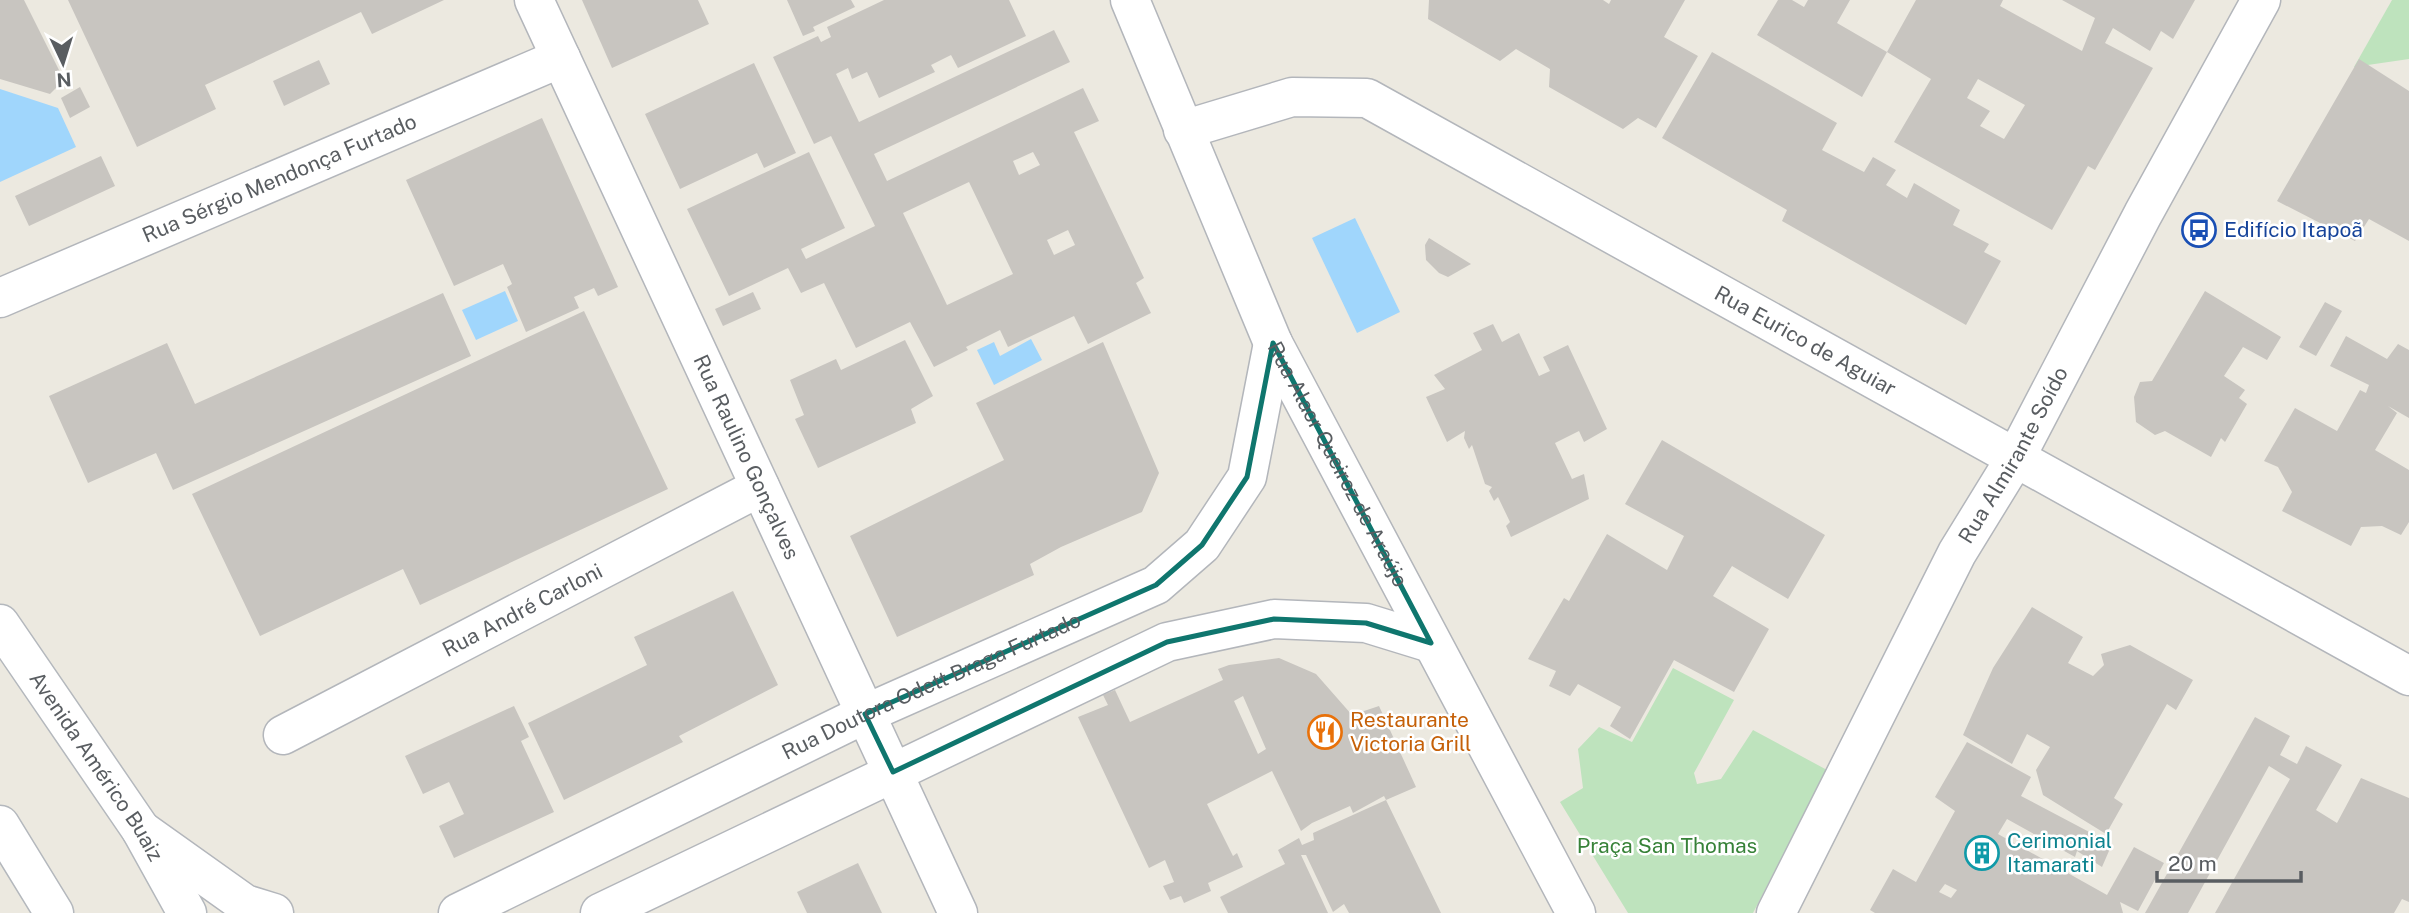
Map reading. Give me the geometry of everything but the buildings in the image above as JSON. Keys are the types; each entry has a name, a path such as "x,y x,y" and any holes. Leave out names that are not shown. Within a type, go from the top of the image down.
{"street":[{"name":"Rua Raulino Gonçalves","path":"534,0 958,913"},
{"name":"Rua Alaor Queiroz de Araújo","path":"1129,0 1273,342 1576,913"},
{"name":"Rua Almirante Soído","path":"1776,913 1957,553 2016,457 2260,0"},
{"name":"Rua Sérgio Mendonça Furtado","path":"0,298 561,58"},
{"name":"Rua Eurico de Aguiar","path":"1183,130 1292,97 1367,98 2409,676"},
{"name":"Rua Doutora Odett Braga Furtado","path":"458,913 865,714 1156,585 1202,545 1247,477 1273,342"},
{"name":"Rua André Carloni","path":"283,734 760,487"},
{"path":"600,913 1167,642 1274,619 1366,623 1431,643"},
{"name":"Avenida Américo Buaiz","path":"0,624 141,830 187,913"},
{"path":"1,827 54,913"},
{"path":"1,827 62,913"},
{"path":"141,830 244,904 274,913"}],"highlighted area":[{"path":"1273,343 1431,643 1366,623 1274,619 1167,642 893,772 865,714 1156,585 1202,545 1247,477"}],"green space":[{"path":"2392,0 2409,0 2409,59 2354,67"},
{"name":"Praça San Thomas","path":"1673,668 1734,700 1694,773 1697,784 1721,779 1753,730 1827,770 1753,913 1628,913 1560,802 1583,788 1578,749 1599,727 1632,742"}],"water":[{"path":"0,89 58,108 76,147 0,182"},
{"path":"1355,218 1400,312 1357,333 1312,238"},
{"path":"505,291 518,321 476,340 462,310"},
{"path":"1031,339 1042,360 994,385 977,350 994,342 1000,356"}],"place":[{"name":"Edifício Itapoã","path":"2199,230"},
{"name":"Restaurante Victoria Grill","path":"1325,732"},
{"name":"Cerimonial Itamarati","path":"1982,853"}]}
